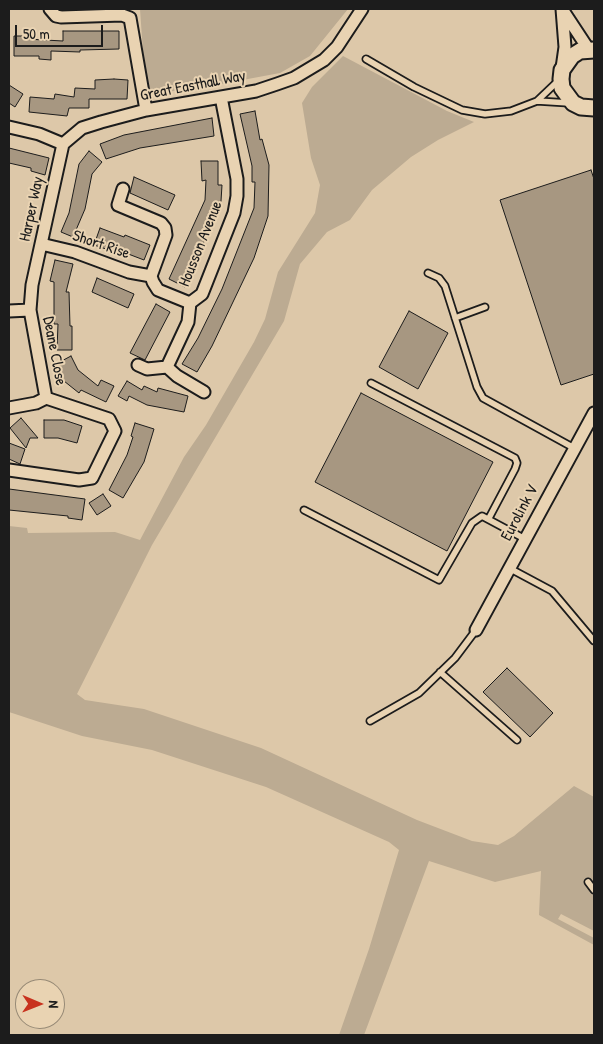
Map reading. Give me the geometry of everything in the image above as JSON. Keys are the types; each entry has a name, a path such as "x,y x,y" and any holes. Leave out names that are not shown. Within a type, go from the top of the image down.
{"street":[{"path":"50,9 56,16 61,17 122,16 130,18 146,110"},
{"name":"Great Easthall Way","path":"63,144 82,128 146,110 221,97 277,84 294,78 324,60 337,47 362,9"},
{"path":"561,74 572,56 592,50 562,9"},
{"path":"562,9 565,47 561,74 562,88 572,103 593,110"},
{"name":"Housson Avenue","path":"167,367 188,322 190,303 202,294 234,213 237,180 221,97"},
{"path":"9,127 39,134 63,144"},
{"name":"Harper Way","path":"30,310 41,244 63,144"},
{"path":"123,189 118,205 161,223 166,228 166,235 151,276 158,290 190,303"},
{"name":"Short Rise","path":"41,244 75,252 129,272 151,276"},
{"path":"9,311 30,310"},
{"name":"Deane Close","path":"30,310 46,398"},
{"path":"138,365 147,369 167,367 177,376 204,392"},
{"name":"Deane Close","path":"9,408 36,403 46,398 109,419 116,431 98,470 92,478 86,480 9,470"},
{"name":"Eurolink V","path":"476,630 594,413"}],"lane":[{"path":"366,59 414,87 462,110 485,114 511,112 537,101 561,74"},
{"path":"537,101 572,103"},
{"path":"428,273 443,282 477,389 483,398 574,448"},
{"path":"455,318 485,307"},
{"path":"371,383 515,458 516,468 489,518"},
{"path":"304,510 439,580 472,523 482,516 489,518 525,539"},
{"path":"510,568 552,591 571,616 594,641"},
{"path":"370,721 419,693 455,658 476,630"},
{"path":"440,672 517,740"},
{"path":"588,882 594,890"}],"shaded area":[{"path":"140,9 348,9 310,56 280,73 221,84 216,75 211,72 209,86 146,95"},
{"path":"343,56 447,111 474,122 438,140 411,157 372,190 350,220 327,232 300,264 284,321 152,545 77,694 85,700 144,709 261,748 417,820 472,841 498,845 514,836 574,786 594,797 594,931 561,914 558,919 594,938 594,945 539,915 541,871 495,882 429,861 364,1035 339,1035 369,949 399,850 389,842 266,787 152,750 82,736 9,712 9,526 27,528 28,533 115,532 140,540 184,457 206,425 254,342 265,319 278,272 315,213 320,185 311,158 302,103 312,87"}],"building":[{"path":"63,31 119,31 119,49 80,50 80,52 51,51 51,60 39,59 39,56 14,56 14,36 27,36 27,39 63,41"},
{"path":"95,80 128,80 127,99 89,99 89,108 69,108 67,116 29,112 30,97 54,99 55,94 74,97 75,88 95,89"},
{"path":"9,85 23,94 15,107 9,103"},
{"path":"255,111 260,140 262,139 269,165 268,216 254,258 212,346 197,372 182,364 198,338 222,289 254,208 255,182 252,182 252,166 240,114"},
{"path":"212,118 214,136 140,148 106,159 100,144 124,135"},
{"path":"9,148 49,158 45,175 31,171 31,168 9,163"},
{"path":"89,151 102,162 92,174 85,209 73,237 61,232 69,213 79,164"},
{"path":"201,161 218,161 218,185 222,185 221,201 185,287 169,279 205,200 206,180 202,181"},
{"path":"591,170 594,179 594,374 561,385 500,200"},
{"path":"134,177 175,195 168,210 130,193"},
{"path":"100,228 150,245 144,260 110,247 109,250 94,245"},
{"path":"55,260 73,264 66,292 69,292 72,350 57,350 58,324 54,324 54,282 50,281"},
{"path":"97,278 134,294 128,308 92,292"},
{"path":"156,304 170,312 145,360 130,353"},
{"path":"409,311 448,333 418,389 379,367"},
{"path":"71,356 78,370 98,386 101,380 114,386 106,402 81,390 79,393 64,381 56,364"},
{"path":"127,381 142,390 144,386 157,392 158,388 188,396 184,412 147,405 129,396 127,401 118,396"},
{"path":"361,393 493,462 447,551 315,482"},
{"path":"21,418 38,438 30,438 26,448 10,428"},
{"path":"44,420 64,420 82,426 77,443 58,438 44,438"},
{"path":"135,423 154,429 144,462 123,498 109,490 127,455"},
{"path":"9,443 25,449 20,464 9,459"},
{"path":"9,489 85,499 82,520 68,518 68,516 9,510"},
{"path":"103,494 111,506 97,515 89,503"},
{"path":"507,668 553,713 530,737 483,692"}]}
